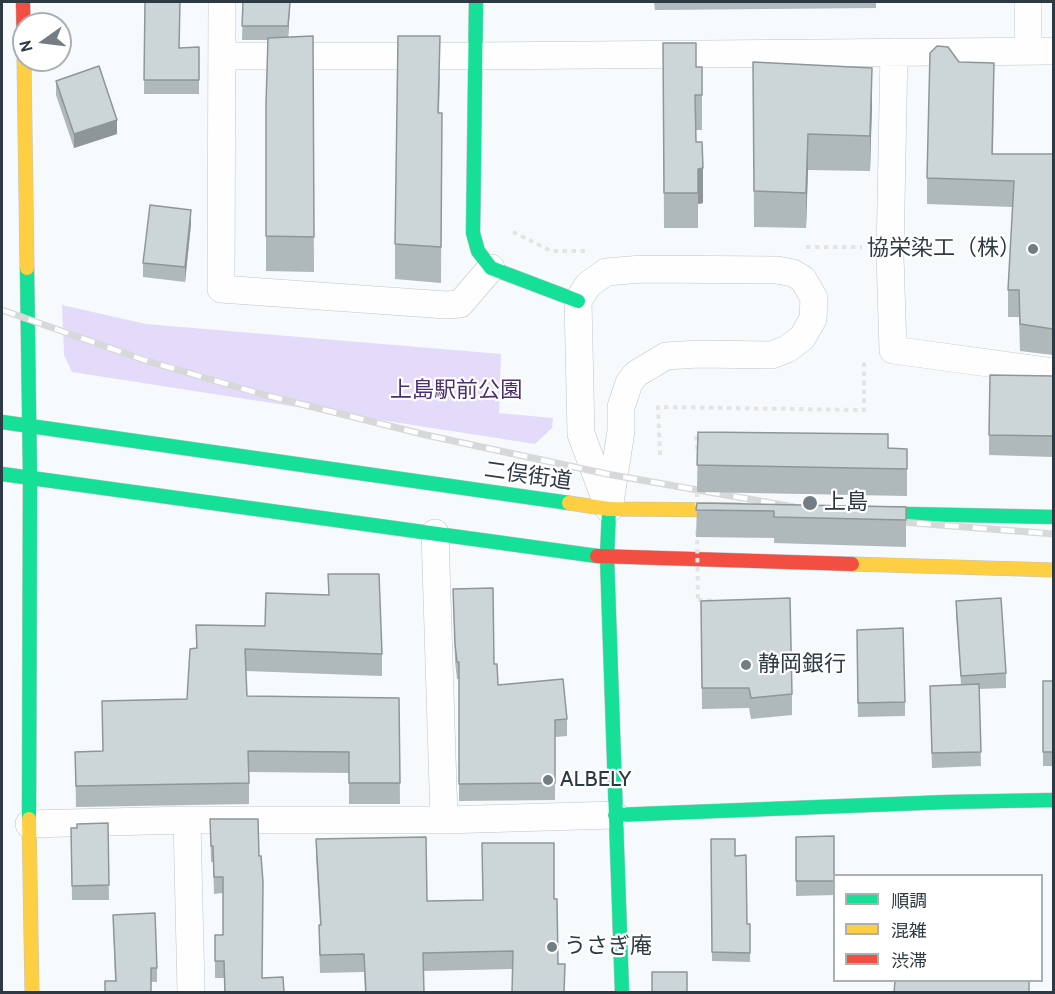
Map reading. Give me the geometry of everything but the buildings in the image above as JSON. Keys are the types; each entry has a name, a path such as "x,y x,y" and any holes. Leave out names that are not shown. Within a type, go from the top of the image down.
{"street":[{"path":"222,2 221,289 460,304 491,268"},
{"path":"476,2 473,232 478,251 491,268 578,301"},
{"path":"222,56 1041,51 1028,2"},
{"path":"894,52 890,256 893,350 1053,372"},
{"path":"24,72 30,478 28,824 32,993"},
{"path":"609,509 581,434 578,301 588,285 606,272 642,269 777,270 793,273 803,279 814,298 813,319 802,338 787,349 772,355 699,354 666,357 636,374 629,383 621,407 621,431 609,509 607,557 622,993"},
{"name":"二俣街道","path":"2,422 609,509 759,511"},
{"path":"2,474 75,482 607,557 1053,570"},
{"path":"841,512 1053,517"},
{"path":"435,533 444,820"},
{"path":"28,824 187,820 444,820 1053,800"},
{"path":"187,820 191,993"}],"path":[{"path":"513,232 551,251 596,250"},
{"path":"805,247 864,247 864,258"},
{"path":"660,454 658,407 864,410 864,352"},
{"path":"698,458 696,436 708,436"},
{"path":"697,488 697,507"},
{"path":"697,527 698,600 717,601"}],"green space":[{"name":"上島駅前公園","path":"62,305 146,324 501,354 499,413 553,418 552,428 535,444 72,372 64,355"}],"railway":[{"path":"2,310 144,360 261,394 426,435 607,474 794,507"},
{"path":"889,521 1054,534"}],"traffic: fast":[{"path":"476,2 473,233 478,251 491,268 578,301"},
{"path":"27,268 30,478 29,819"},
{"path":"2,422 569,503"},
{"path":"2,474 597,556"},
{"path":"609,509 607,557 622,992"},
{"path":"860,513 1054,517"},
{"path":"615,815 1054,800"}],"traffic: slow":[{"path":"24,72 27,268"},
{"path":"569,503 609,509 740,510"},
{"path":"852,564 1054,570"},
{"path":"29,819 32,992"}],"traffic: jam":[{"path":"23,2 23,12"},
{"path":"597,556 852,564"}],"place":[{"name":"協栄染工（株）","path":"1033,249"},
{"name":"上島","path":"810,503"},
{"name":"静岡銀行","path":"746,665"},
{"name":"ALBELY","path":"548,780"},
{"name":"うさぎ庵","path":"552,947"}]}
